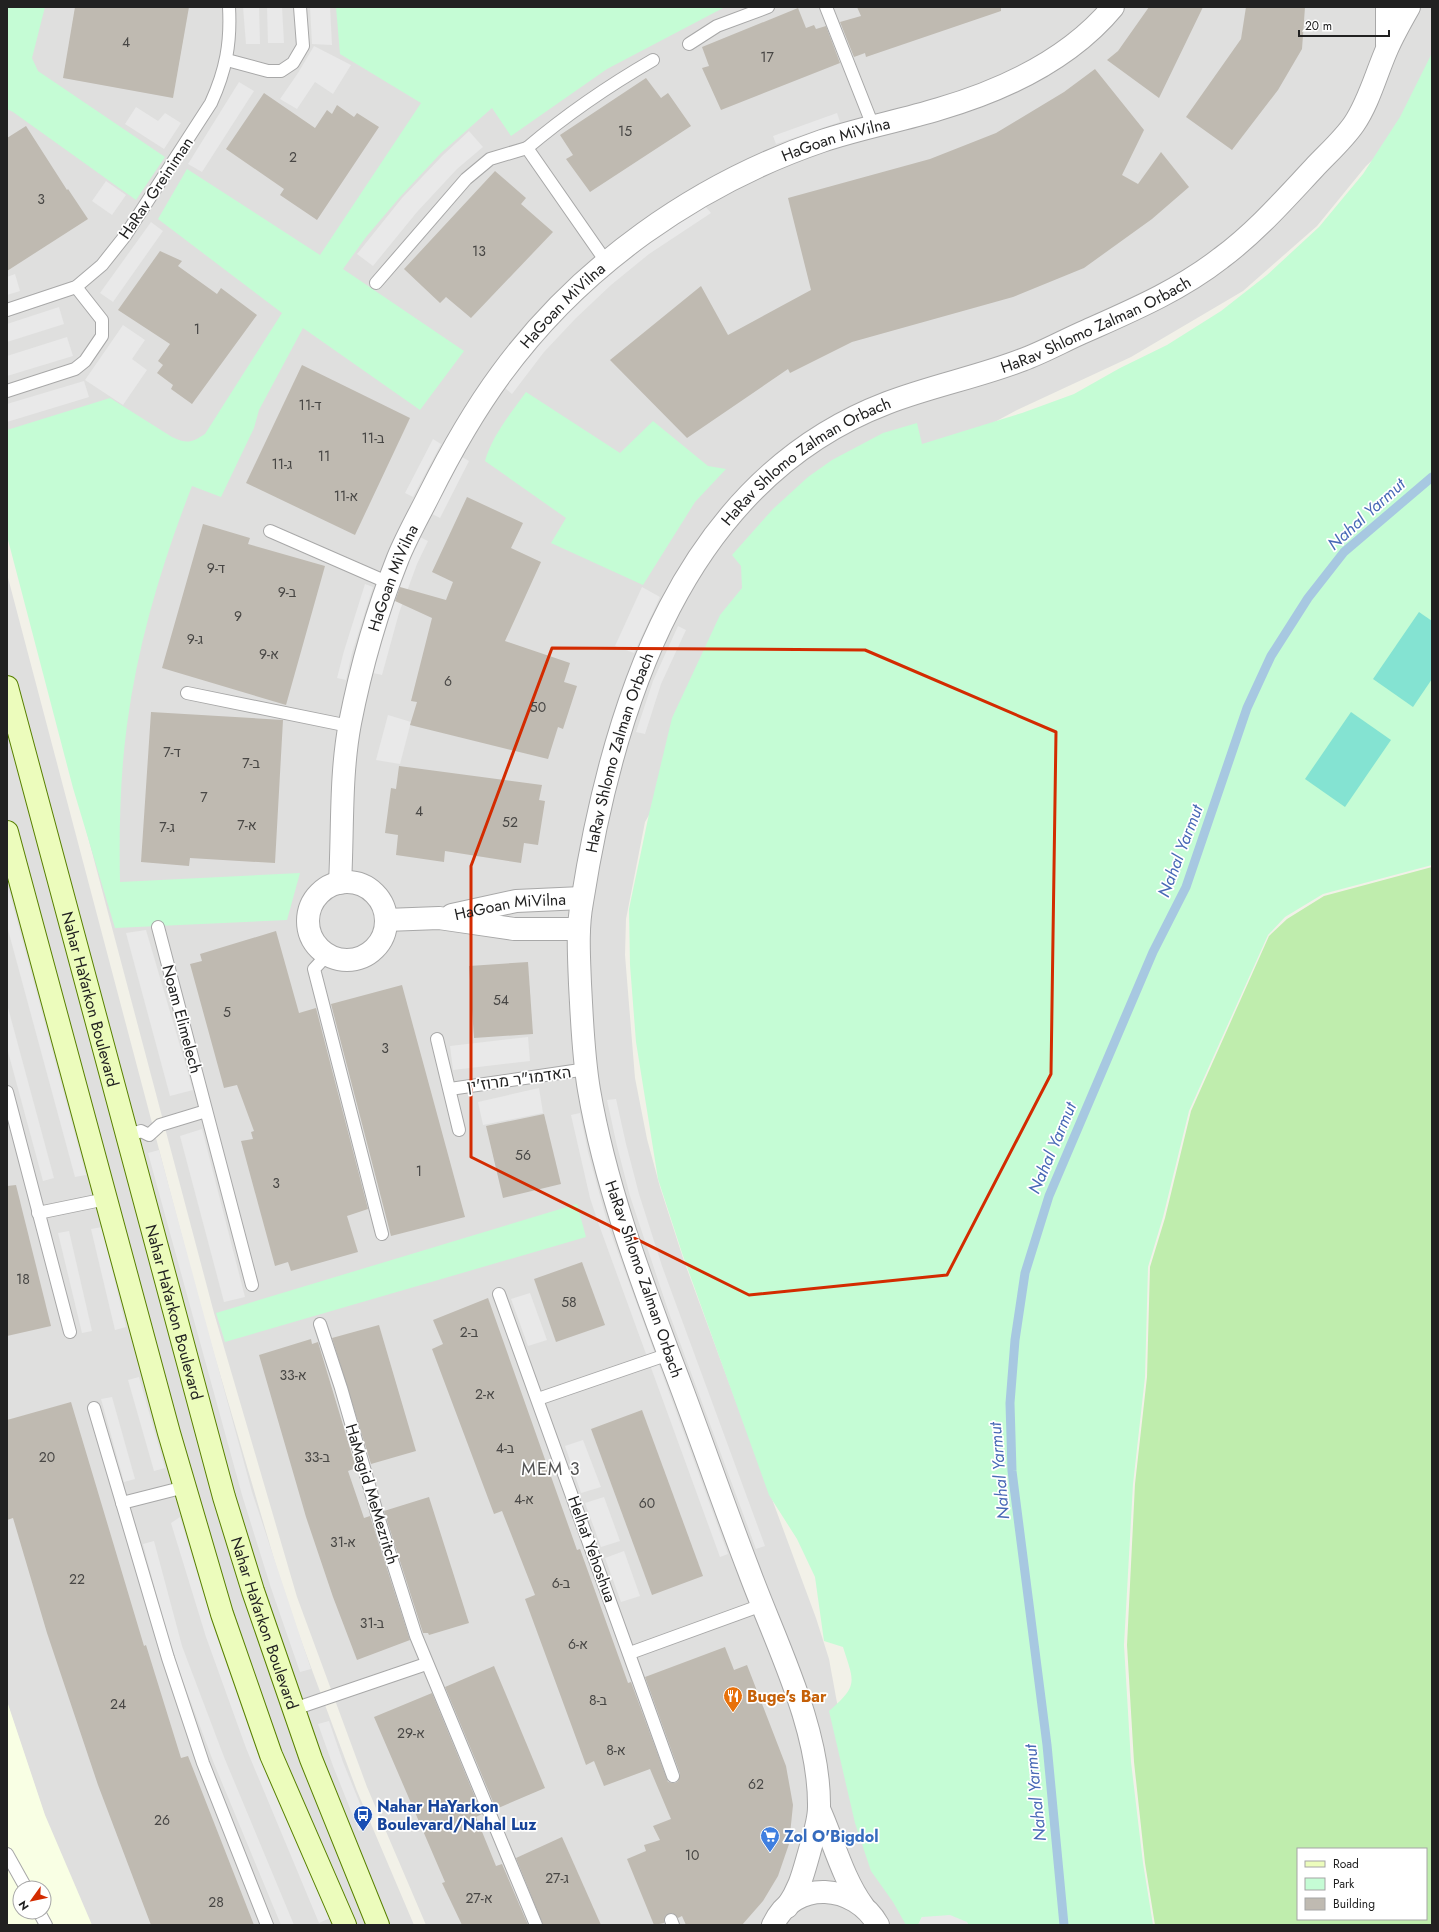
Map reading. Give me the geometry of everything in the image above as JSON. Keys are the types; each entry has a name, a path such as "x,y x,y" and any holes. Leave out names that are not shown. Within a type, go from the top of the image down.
{"main road":[{"name":"Nahar HaYarkon Boulevard","path":"7,687 224,1497 253,1591 311,1759 378,1925"},
{"path":"7,832 185,1487 222,1614 271,1755 345,1925"}],"street":[{"name":"HaGoan MiVilna","path":"340,883 342,801 350,726 365,657 389,583 399,557 446,461 476,410 528,339 562,304 606,263 679,208 724,182 821,141 938,110 1021,78 1067,50 1086,35 1113,7"},
{"path":"1387,7 1388,47"},
{"name":"HaRav Shlomo Zalman Orbach","path":"878,1925 869,1911 856,1896 854,1888 844,1871 820,1809 817,1776 805,1721 792,1678 762,1605 641,1281 602,1150 588,1084 582,1018 578,929 582,898 599,812 614,749 638,675 672,603 699,556 741,501 772,471 808,444 842,423 885,403 1025,359 1130,312 1176,288 1220,259 1262,224 1353,126 1368,97 1388,47 1409,7"},
{"path":"353,882 371,891 380,901 386,920 384,933 378,944 364,955 346,959 328,954 319,947 312,937 309,926 309,914 313,903 320,893 329,886 353,882"},
{"name":"HaGoan MiVilna","path":"386,920 439,918 516,901 582,898"},
{"name":"HaGoan MiVilna","path":"439,918 514,929 578,929"},
{"name":"HaRav Shlomo Zalman Orbach","path":"773,1925 796,1894 803,1877 820,1809"},
{"path":"787,1907 803,1897 820,1892 847,1896 864,1906"}],"lane":[{"name":"HaRav Greiniman","path":"7,310 76,287 102,265 125,236 172,167 211,103 221,82 227,60 231,32 229,7"},
{"path":"227,60 268,71 281,71 293,63 303,46 300,7"},
{"path":"689,44 718,26 768,7"},
{"path":"826,7 873,126"},
{"path":"376,283 466,179 490,159 527,148 551,127 594,97 653,60"},
{"path":"527,148 606,263"},
{"path":"7,391 75,369 85,361 102,336 102,320 76,287"},
{"path":"270,531 389,583"},
{"path":"187,693 350,726"},
{"name":"Noam Elimelech","path":"158,927 252,1285"},
{"path":"328,954 314,969 382,1234"},
{"path":"437,1039 459,1130"},
{"name":"האדמו\"ר מרוז'ין","path":"450,1089 587,1070"},
{"path":"7,1092 70,1332"},
{"path":"127,1136 140,1131 149,1135 160,1125 206,1111"},
{"path":"38,1213 106,1199"},
{"name":"Helhat Yehoshua","path":"499,1294 674,1776"},
{"name":"HaMagid MeMezritch","path":"320,1324 341,1388 377,1513 426,1664 536,1925"},
{"path":"538,1399 669,1354"},
{"path":"94,1408 168,1658 203,1762 267,1925"},
{"path":"122,1503 185,1487"},
{"path":"630,1653 762,1605"},
{"path":"294,1708 426,1664"},
{"path":"7,1854 22,1880"}],"highlighted area":[{"path":"552,648 865,650 1056,732 1051,1074 947,1275 749,1295 471,1157 471,866"}],"shaded area":[{"name":"MEM 3","path":"7,7 1432,7 1432,105 1366,166 1317,226 1243,291 1131,357 1017,410 885,481 671,777 645,822 626,919 625,955 635,1078 647,1139 660,1187 684,1261 816,1618 829,1659 840,1719 911,1925 426,1925 367,1787 297,1597 214,1313 7,531"},
{"path":"243,7 259,7 260,44 246,44"},
{"path":"267,7 282,7 284,43 268,43"},
{"path":"310,7 330,7 332,45 312,44"},
{"path":"314,46 351,65 333,94 315,82 297,109 280,99"},
{"path":"239,82 254,91 202,172 188,164"},
{"path":"136,107 158,121 165,113 181,123 164,149 125,124"},
{"path":"837,113 840,122 776,144 773,136"},
{"path":"469,131 483,147 457,169 417,212 373,266 357,254 402,198 443,155"},
{"path":"106,181 126,195 112,215 92,201"},
{"path":"705,206 711,213 649,254 611,285 576,318 544,352 512,394 505,388 537,346 569,312 605,278 644,247"},
{"path":"151,222 163,231 113,302 100,293"},
{"path":"15,274 20,291 7,295 7,277"},
{"path":"59,307 64,324 7,342 7,324"},
{"path":"123,325 145,340 132,359 147,370 123,405 85,380"},
{"path":"67,337 73,356 7,376 7,356"},
{"path":"84,381 89,397 7,422 7,404"},
{"path":"433,439 441,444 413,497 405,493"},
{"path":"462,457 469,461 440,518 432,514"},
{"path":"420,537 428,541 417,564 399,613 382,675 373,673 391,610 409,561"},
{"path":"7,574 203,1316 286,1600 357,1791 414,1925 7,1925"},
{"path":"365,584 373,587 352,653 346,680 337,678 344,651"},
{"path":"642,587 660,597 634,653 615,646"},
{"path":"1419,612 1432,621 1432,679 1413,707 1373,679"},
{"path":"678,626 686,630 661,684 645,734 636,732 653,681"},
{"path":"1351,712 1391,740 1345,807 1305,779"},
{"path":"388,715 411,722 400,764 376,760"},
{"path":"7,883 86,1175 75,1177 7,926"},
{"path":"146,930 193,1090 170,1096 126,933"},
{"path":"7,1004 54,1178 43,1181 7,1048"},
{"path":"528,1037 530,1061 453,1070 450,1046"},
{"path":"539,1088 543,1113 483,1125 478,1102"},
{"path":"616,1099 639,1194 662,1266 765,1546 756,1549 669,1313 630,1196 607,1100"},
{"path":"580,1113 588,1152 608,1225 728,1554 720,1557 590,1198 571,1115"},
{"path":"202,1129 245,1297 224,1302 180,1136"},
{"path":"159,1150 252,1492 311,1669 300,1672 271,1588 242,1495 148,1153"},
{"path":"102,1227 126,1327 115,1330 91,1229"},
{"path":"69,1231 92,1331 82,1333 58,1233"},
{"path":"530,1293 547,1340 528,1346 511,1299"},
{"path":"139,1377 165,1468 154,1471 128,1380"},
{"path":"112,1397 135,1479 124,1482 101,1399"},
{"path":"583,1440 601,1487 581,1493 565,1446"},
{"path":"604,1497 620,1541 601,1547 585,1503"},
{"path":"180,1517 216,1634 256,1744 330,1918 319,1923 246,1748 206,1637 171,1523"},
{"path":"154,1541 182,1646 224,1757 294,1925 281,1925 213,1761 171,1649 143,1544"},
{"path":"624,1551 640,1596 621,1602 605,1558"},
{"path":"7,1701 45,1815 92,1925 7,1925"},
{"path":"329,1721 343,1762 369,1826 359,1831 318,1724"},
{"path":"950,1915 967,1922 968,1925 918,1925 922,1917"}],"green space":[{"path":"7,7 45,7 32,58 38,71 165,157 136,200 7,109"},
{"path":"336,7 725,7 607,69 511,136 492,108 441,153 400,197 366,237 343,269 464,351 420,410 303,328 259,410 254,428 221,497 192,486 152,603 144,633 132,694 127,725 121,784 120,882 300,873 287,920 115,928 73,788 7,536 7,430 110,398 177,439 189,442 205,434 282,313 158,219 187,169 320,255 421,103 340,54"},
{"path":"1432,53 1432,865 1323,894 1285,917 1268,935 1189,1111 1163,1217 1148,1267 1145,1377 1133,1484 1124,1645 1131,1762 1143,1863 1153,1925 968,1925 967,1922 922,1917 918,1925 906,1925 893,1902 871,1871 855,1823 829,1711 850,1689 850,1668 843,1647 824,1641 815,1577 797,1539 769,1495 682,1253 658,1179 636,1042 630,965 629,909 649,814 672,718 720,615 742,588 741,566 732,555 773,509 808,477 832,460 883,433 917,423 922,444 1022,413 1074,394 1120,368 1167,345 1221,311 1267,275 1319,227 1363,174 1400,117"},
{"path":"526,392 620,453 653,421 708,466 726,469 695,502 643,585 551,543 566,518 485,461 497,434"},
{"path":"1432,867 1432,1925 1155,1925 1145,1863 1134,1762 1127,1645 1135,1484 1147,1377 1150,1267 1165,1218 1191,1111 1269,936 1287,919 1324,896"},
{"path":"577,1204 586,1237 225,1342 216,1313"}],"building":[{"path":"75,7 189,7 173,98 63,78"},
{"path":"857,7 1001,7 1001,11 866,57 865,53 854,57 840,22 861,16"},
{"path":"1149,7 1203,7 1159,98 1107,60 1118,51"},
{"path":"1246,7 1305,7 1302,49 1278,90 1232,150 1186,117 1241,39"},
{"path":"798,8 806,28 814,25 816,29 826,26 840,63 721,110 702,68 709,66 702,47"},
{"path":"1095,69 1144,130 1122,175 1138,184 1161,152 1189,187 1152,219 1084,268 1013,297 852,342 790,373 788,369 687,438 610,360 701,286 728,335 811,290 788,198 930,159 996,133 1064,92"},
{"path":"646,78 661,98 668,93 691,126 590,192 566,159 573,155 560,135"},
{"path":"264,93 315,128 327,110 332,114 337,105 354,117 357,113 379,127 317,220 280,195 284,189 226,149"},
{"path":"26,126 67,190 68,189 88,219 7,271 7,138"},
{"path":"495,171 526,198 521,204 553,232 471,318 446,297 440,303 404,269"},
{"path":"160,251 182,261 178,266 217,294 221,288 257,315 192,404 171,389 173,385 157,373 163,365 158,361 170,344 118,310"},
{"path":"302,365 410,418 355,535 246,483"},
{"path":"467,497 523,523 511,548 541,562 505,641 570,663 564,682 577,686 563,729 558,727 548,759 410,725 417,702 411,701 432,618 395,601 400,587 446,600 453,582 432,572"},
{"path":"203,524 250,538 248,544 325,566 286,705 162,668"},
{"path":"151,712 283,720 275,863 190,858 189,866 141,862"},
{"path":"399,766 542,785 539,800 545,801 538,845 524,843 521,863 445,851 444,862 396,855 398,835 385,833 391,788 396,789"},
{"path":"276,931 299,1013 316,1008 368,1209 347,1216 358,1252 291,1271 288,1262 275,1266 241,1141 253,1139 251,1132 254,1131 237,1085 224,1088 190,964 202,961 200,954"},
{"path":"528,962 533,1034 474,1038 469,966"},
{"path":"402,985 465,1217 391,1236 331,1004"},
{"path":"544,1114 561,1184 503,1198 486,1126"},
{"path":"16,1185 51,1326 7,1336 7,1186"},
{"path":"582,1262 605,1325 556,1342 534,1279"},
{"path":"488,1298 577,1550 580,1549 628,1683 631,1682 668,1782 675,1783 678,1781 680,1774 645,1677 725,1647 734,1670 747,1665 786,1766 793,1805 789,1844 778,1876 763,1901 742,1925 686,1925 682,1916 678,1918 672,1913 665,1916 664,1923 654,1925 627,1859 646,1851 644,1845 660,1840 653,1826 671,1819 650,1769 604,1786 594,1761 586,1765 525,1599 535,1595 502,1511 494,1514 432,1349 443,1344 433,1320"},
{"path":"379,1325 416,1451 371,1464 332,1338"},
{"path":"311,1339 312,1344 318,1342 356,1468 348,1471 364,1518 370,1516 410,1640 357,1660 333,1597 306,1517 259,1355"},
{"path":"71,1402 144,1646 146,1645 181,1758 188,1756 254,1925 151,1925 98,1785 47,1633 13,1518 7,1520 7,1420"},
{"path":"642,1410 703,1576 652,1595 591,1429"},
{"path":"429,1497 469,1623 429,1635 428,1633 423,1633 384,1511"},
{"path":"494,1666 545,1788 496,1809 445,1687"},
{"path":"432,1693 482,1814 476,1817 496,1866 502,1864 528,1925 462,1925 442,1883 445,1882 374,1717"},
{"path":"562,1837 601,1925 543,1925 516,1858"}],"waterway":[{"name":"Nahal Yarmut","path":"1064,1925 1047,1745 1012,1471 1010,1403 1015,1340 1025,1273 1049,1196 1153,952 1186,887 1247,708 1271,656 1308,598 1344,552 1432,477"}],"place":[{"name":"Buge's Bar","path":"733,1713"},
{"name":"Nahar HaYarkon Boulevard/Nahal Luz","path":"363,1832"},
{"name":"Zol O'Bigdol","path":"770,1853"}],"district":[{"name":"MEM 3","path":"551,1469"}]}
